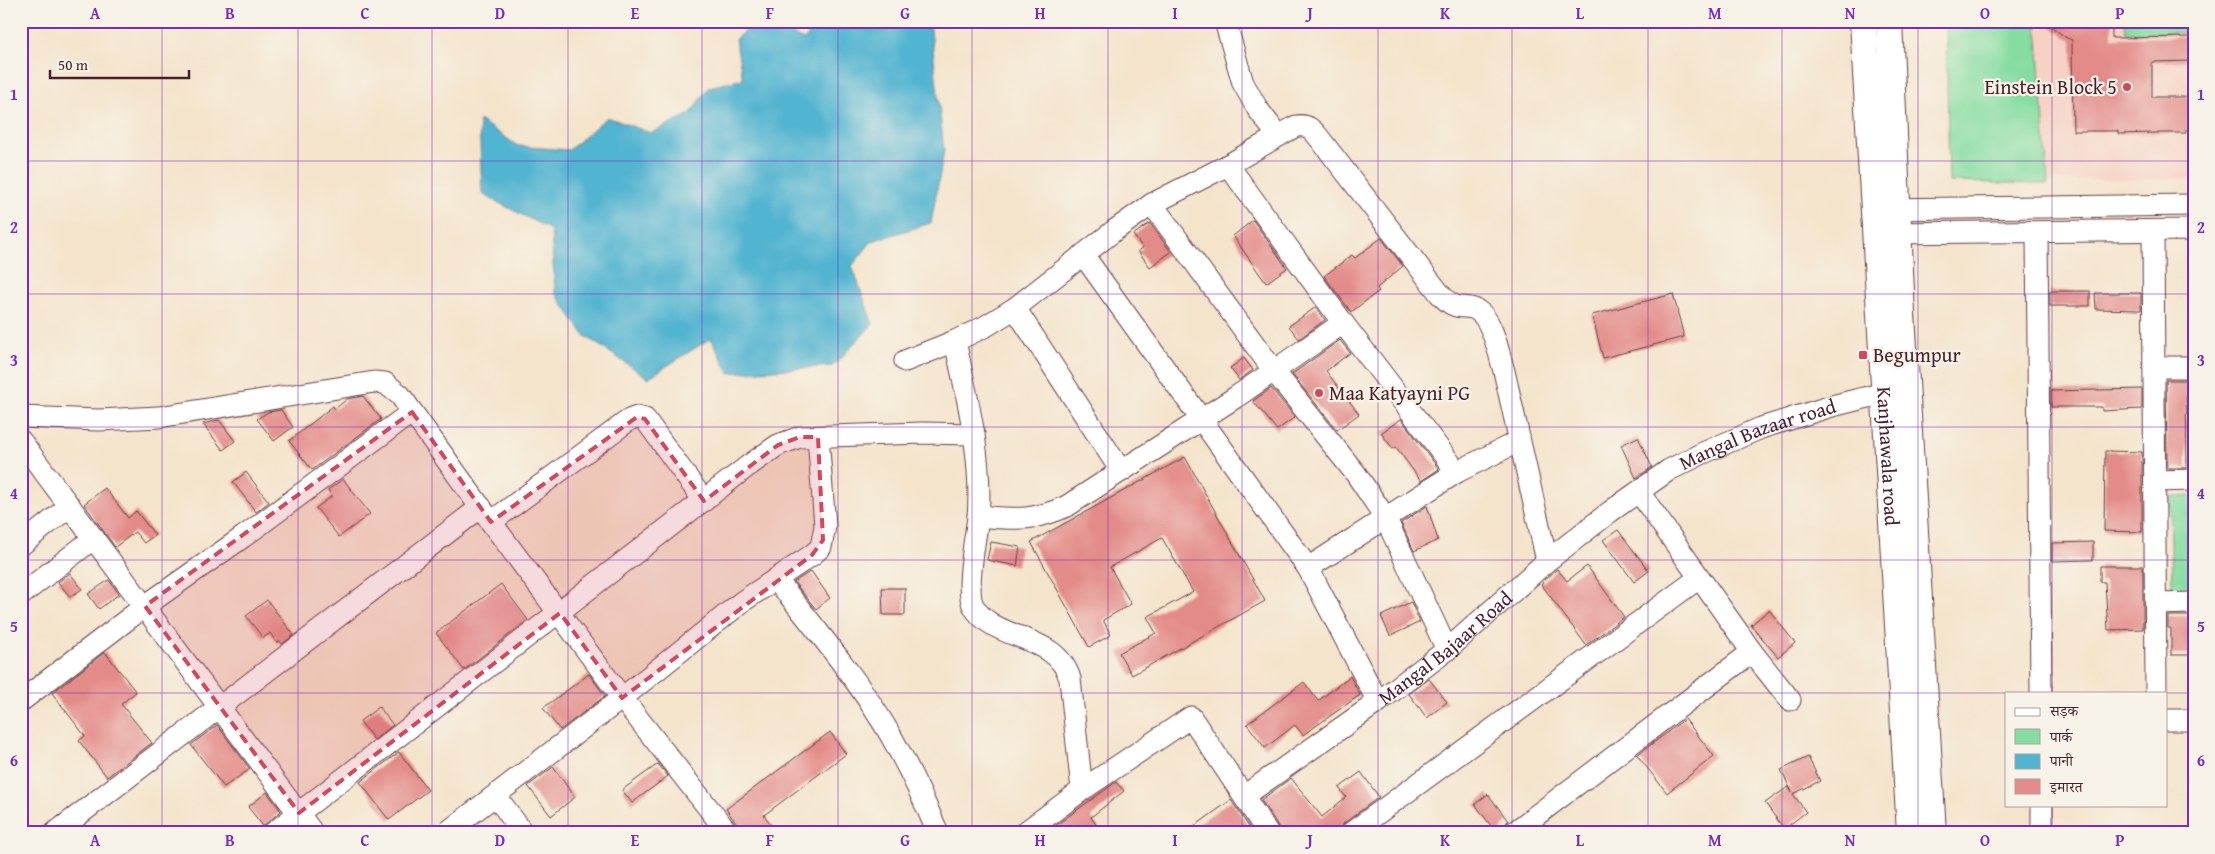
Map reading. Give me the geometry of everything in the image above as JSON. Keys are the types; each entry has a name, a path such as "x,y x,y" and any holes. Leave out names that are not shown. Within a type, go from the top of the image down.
{"main road":[{"name":"Kanjhawala road","path":"1863,21 1887,221 1933,833"},
{"name":"Kanjhawala road","path":"1889,21 1884,394 1910,833"}],"street":[{"path":"1225,21 1243,83 1257,108 1278,136"},
{"path":"905,361 986,326 1015,308 1115,230 1152,204 1228,165 1296,126 1303,124 1313,130 1440,294 1449,303 1457,307 1478,310 1485,318 1498,348 1547,561"},
{"path":"1228,165 1343,323 1457,472"},
{"path":"1152,204 1274,371 1351,467 1385,517 1447,650"},
{"path":"1887,221 2194,205"},
{"path":"1887,221 2037,232 2194,230"},
{"path":"2153,230 2156,692"},
{"path":"2037,232 2041,692"},
{"path":"1084,256 1308,568 1378,702"},
{"path":"1015,308 1121,472"},
{"path":"978,516 1023,520 1049,514 1081,498 1274,371 1343,323"},
{"path":"955,341 974,434 978,481 978,516 971,580 972,606 980,615 995,625 1049,649 1066,668 1070,679 1082,790"},
{"path":"2154,367 2194,367"},
{"path":"21,417 99,420 159,417 374,382 386,383 400,395 622,698 728,833"},
{"name":"Mangal Bazaar road","path":"1639,492 1670,470 1738,437 1803,415 1884,394"},
{"path":"21,701 145,606 258,526 412,412"},
{"path":"55,833 221,708 486,514 629,420 637,417 645,419 704,501"},
{"path":"273,833 778,445 800,437 922,433 974,434"},
{"path":"446,833 622,698 743,601 821,547 825,526 818,437"},
{"path":"1308,568 1457,472 1519,441"},
{"path":"22,443 313,833"},
{"path":"2155,481 2194,480"},
{"path":"1639,492 1752,652 1790,700"},
{"name":"Mangal Bajaar Road","path":"1244,796 1378,702 1447,650 1547,561 1639,492"},
{"path":"21,545 70,506"},
{"path":"21,596 94,538"},
{"path":"1351,833 1699,578"},
{"path":"776,579 830,647 890,735 915,781 938,833"},
{"path":"2156,604 2194,603"},
{"path":"1513,833 1752,652"},
{"path":"1024,833 1082,790 1191,718 1244,796 1259,830"},
{"path":"2168,720 2194,720"},
{"path":"496,796 523,833"},
{"path":"2042,806 2042,833"}],"highlighted area":[{"path":"412,412 491,522 637,417 645,419 704,501 778,445 800,437 818,437 823,540 812,555 622,698 560,613 299,813 145,606"}],"shaded area":[{"path":"1946,21 2194,21 2194,179 1949,182"}],"green space":[{"path":"1946,21 2037,21 2048,184 1949,182"},
{"path":"2125,21 2194,21 2194,33 2126,33"},
{"path":"2170,496 2194,496 2194,590 2172,591"}],"water":[{"path":"757,21 768,21 803,40 825,21 930,21 944,151 931,223 872,241 852,266 873,324 833,366 729,373 711,338 648,378 584,335 555,293 551,230 482,194 479,120 518,146 569,150 607,117 651,133 690,114 709,87 743,79 735,39"}],"building":[{"path":"2044,21 2112,21 2112,38 2194,37 2194,61 2152,62 2152,97 2194,97 2194,129 2186,130 2186,133 2118,134 2118,131 2073,131 2072,40"},
{"path":"1253,220 1287,268 1266,283 1233,236"},
{"path":"1150,223 1171,252 1150,267 1138,251 1143,248 1133,235"},
{"path":"1381,238 1403,266 1377,288 1379,291 1351,312 1324,276 1352,255 1355,258"},
{"path":"2050,291 2090,291 2090,306 2050,306"},
{"path":"2095,293 2141,293 2141,310 2096,309"},
{"path":"1673,294 1684,337 1603,358 1592,315"},
{"path":"1316,307 1325,320 1299,339 1289,326"},
{"name":"Maa Katyayni PG","path":"1340,340 1350,353 1326,371 1359,414 1337,430 1292,374"},
{"path":"1244,358 1253,370 1239,380 1230,368"},
{"path":"2166,380 2186,380 2187,468 2167,468"},
{"path":"1271,388 1295,417 1277,430 1253,401"},
{"path":"2142,389 2142,409 2102,411 2102,407 2051,407 2051,391"},
{"path":"363,396 381,419 312,470 289,441 333,406 335,409 347,399"},
{"path":"281,410 293,427 274,441 257,419 268,412"},
{"path":"1401,419 1439,469 1421,481 1396,447 1393,449 1381,433"},
{"path":"219,420 235,441 223,450 203,424"},
{"path":"1638,437 1652,467 1636,478 1621,445"},
{"path":"2105,451 2142,452 2142,532 2104,531"},
{"path":"1185,457 1265,601 1132,675 1119,653 1156,633 1147,617 1193,592 1162,538 1110,567 1131,604 1103,620 1111,635 1089,647 1031,542"},
{"path":"246,472 269,502 256,512 233,482"},
{"path":"343,479 370,514 339,537 316,508 332,496 328,490"},
{"path":"105,488 128,518 136,511 155,535 144,543 135,532 115,547 84,504"},
{"path":"1427,506 1438,540 1414,551 1401,523"},
{"path":"1618,530 1649,571 1634,582 1603,540"},
{"path":"991,542 1020,547 1017,566 987,560"},
{"path":"2093,542 2093,560 2052,561 2052,543"},
{"path":"1587,566 1624,617 1586,645 1541,584 1557,569 1567,581"},
{"path":"2100,566 2143,566 2143,629 2108,630 2105,582 2100,582"},
{"path":"811,571 830,598 816,609 794,582"},
{"path":"70,573 82,589 70,597 58,582"},
{"path":"109,580 119,594 99,609 88,594"},
{"path":"501,584 528,620 464,670 436,633"},
{"path":"882,588 905,588 905,615 883,615"},
{"path":"267,600 294,635 282,644 280,641 277,643 270,633 263,638 246,616"},
{"path":"1411,602 1420,622 1390,636 1381,616"},
{"path":"1769,610 1795,643 1778,657 1751,625"},
{"path":"2168,616 2192,616 2193,655 2171,655 2171,628 2168,628"},
{"path":"105,652 136,692 121,704 152,743 107,777 79,741 85,736 52,693"},
{"path":"589,674 605,696 560,730 543,708"},
{"path":"1350,676 1360,695 1303,735 1295,725 1265,748 1247,724 1304,682 1318,701"},
{"path":"1429,679 1447,702 1427,718 1409,694"},
{"path":"379,707 393,725 374,740 360,721"},
{"path":"1685,719 1714,756 1667,793 1637,755"},
{"path":"217,725 250,769 224,787 191,745"},
{"path":"830,732 846,754 764,815 777,833 743,833 726,809"},
{"path":"399,752 428,790 389,820 360,782"},
{"path":"1808,757 1820,781 1793,794 1806,812 1784,829 1765,803 1788,787 1792,792 1781,770"},
{"path":"658,764 668,776 632,803 622,790"},
{"path":"553,767 575,797 551,816 528,786"},
{"path":"1361,772 1379,797 1344,823 1337,833 1280,833 1278,826 1261,800 1291,778 1322,817 1346,797 1339,788"},
{"path":"1116,782 1124,791 1091,817 1102,833 1045,833"},
{"path":"267,792 281,811 263,826 248,807"},
{"path":"1488,794 1508,821 1502,828 1501,833 1496,833 1475,804"},
{"path":"1231,800 1253,833 1185,833"}],"place":[{"name":"Einstein Block 5","path":"2127,87"},
{"name":"Begumpur","path":"1863,355"},
{"name":"Maa Katyayni PG","path":"1319,393"}]}
